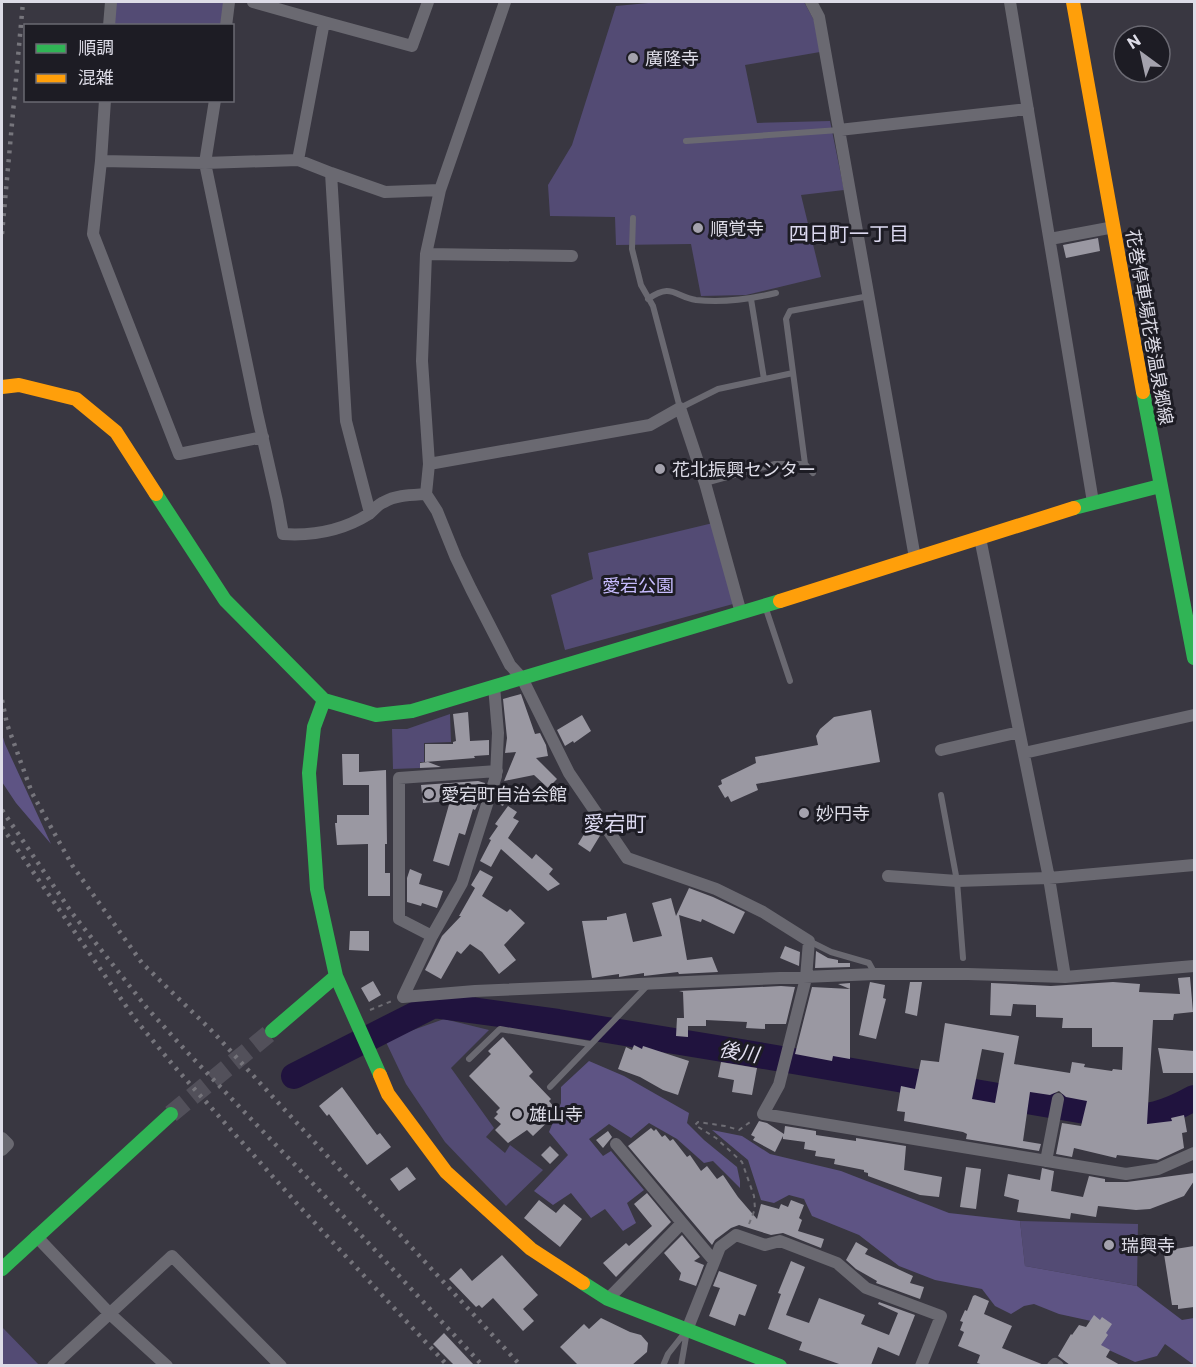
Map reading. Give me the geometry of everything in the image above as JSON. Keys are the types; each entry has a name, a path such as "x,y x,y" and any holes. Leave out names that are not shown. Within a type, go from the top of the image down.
{"street":[{"path":"109,24 111,2"},
{"path":"226,24 229,2"},
{"path":"252,2 412,46 428,2"},
{"path":"505,2 440,190 426,254 422,361 429,464 426,494 437,511 456,558 510,665 522,678 569,773 627,858 716,890 763,912 809,941 806,978 779,1084 763,1114 1126,1174 1158,1169 1194,1153"},
{"path":"811,2 819,17 915,558"},
{"path":"1010,2 1093,502"},
{"name":"花巻停車場花巻温泉郷線","path":"1073,2 1160,486 1188,585 1194,658"},
{"path":"298,160 324,22"},
{"path":"105,102 93,234 179,454 263,437"},
{"path":"215,102 206,163 278,501 283,534 329,532 350,524 384,502 403,496 426,494"},
{"path":"839,130 1028,109"},
{"path":"101,161 206,163 298,160 385,192 440,190"},
{"path":"331,173 346,421 370,513"},
{"path":"1050,239 1114,227"},
{"path":"426,254 572,256"},
{"path":"2,387 20,386 76,399 116,432 225,600 324,700 376,715 412,711 741,613 1093,502 1160,486"},
{"path":"429,464 650,425 680,408 705,483 741,613"},
{"path":"980,538 1049,878 1065,977"},
{"path":"494,686 498,732 496,771 462,883 432,936 403,996 875,974 1065,977 1194,966"},
{"path":"324,700 314,727 309,772 316,889 336,976 388,1094 446,1172 531,1249 608,1299 780,1365"},
{"path":"1024,753 1194,715"},
{"path":"941,750 1019,732"},
{"path":"432,936 399,919 399,778 496,771"},
{"path":"888,876 957,881 1049,878 1194,865"},
{"path":"272,1031 336,976"},
{"path":"1046,1161 1058,1099"},
{"path":"2,1269 171,1114"},
{"path":"2,1138 8,1144 2,1149"},
{"path":"616,1144 714,1262"},
{"path":"608,1299 682,1223"},
{"path":"687,1330 720,1247 736,1235 765,1245 780,1241 837,1263 866,1288 941,1316 921,1365"},
{"path":"36,1236 110,1314 167,1365"},
{"path":"53,1365 172,1256 281,1365"},
{"path":"1053,1365 1058,1365"}],"lane":[{"path":"686,141 839,130"},
{"path":"633,218 632,249 641,285 653,306 680,408 718,389 793,373"},
{"path":"648,299 658,292 673,291 695,300 752,299 776,293"},
{"path":"813,474 805,464 786,319 790,311 869,296"},
{"path":"752,299 764,379"},
{"path":"705,483 775,464 805,464"},
{"path":"765,605 790,681"},
{"path":"941,795 957,881 963,958"},
{"path":"809,941 837,954 869,963 875,974"},
{"path":"550,1087 648,985"},
{"path":"469,1059 500,1029 590,1044"},
{"path":"663,1365 668,1354 687,1330"},
{"path":"681,1365 687,1330"}],"path":[{"path":"356,1022 403,996"},
{"path":"738,1236 750,1223 755,1209 754,1196 742,1162 716,1138 695,1125 698,1122 739,1130 763,1114"}],"green space":[{"path":"111,2 229,2 226,24 109,24"},
{"path":"659,2 804,2 814,20 820,52 745,65 757,123 830,121 844,190 801,195 821,277 746,295 701,296 691,244 616,245 615,217 550,216 548,185 572,145 616,6"},
{"name":"愛宕公園","path":"713,523 733,604 565,650 551,595 593,579 588,553"},
{"path":"450,714 451,742 424,743 424,762 420,762 420,768 393,769 392,729 407,729"},
{"path":"444,1019 489,1030 451,1068 494,1128 486,1137 505,1153 510,1145 543,1170 506,1206 445,1142 406,1084 385,1040"},
{"path":"1020,1221 1138,1224 1137,1286 1025,1266"},
{"path":"2,1327 39,1365 2,1365"}],"shaded area":[{"path":"2,734 51,844 16,803 2,782"},
{"path":"589,1061 624,1076 689,1113 687,1123 737,1167 740,1188 713,1161 704,1163 677,1139 649,1123 631,1138 609,1124 589,1139 603,1156 611,1151 644,1190 627,1203 636,1223 623,1231 605,1209 591,1218 571,1193 553,1205 534,1191 568,1155 549,1132 561,1103 561,1087"},
{"path":"712,1130 742,1136 770,1154 841,1171 949,1213 1020,1221 1025,1266 1137,1286 1182,1320 1194,1318 1194,1365 1165,1344 1157,1356 1135,1362 1098,1345 1105,1324 1059,1314 1034,1304 1024,1306 1011,1314 995,1306 982,1289 935,1280 899,1266 859,1235 812,1216 804,1199 789,1195 774,1203 761,1200 748,1160"}],"building":[{"path":"1098,238 1100,251 1066,258 1063,245"},
{"path":"521,694 535,734 540,733 546,745 548,756 536,758 557,779 548,788 534,775 504,781 516,752 505,753 507,738 503,699"},
{"path":"871,710 880,762 756,784 758,790 731,802 728,796 725,798 718,786 722,784 721,780 756,763 755,757 818,745 816,736 820,729 834,717"},
{"path":"468,712 470,741 489,740 489,755 425,762 425,744 453,744 456,741 453,714"},
{"path":"582,715 591,731 574,743 573,741 565,746 557,730"},
{"path":"342,754 359,754 359,772 386,770 385,873 390,873 390,896 368,896 368,844 337,845 335,823 337,823 337,815 369,815 369,785 343,785"},
{"path":"428,762 441,767 420,768 420,763"},
{"path":"478,781 485,783 480,800 475,810 473,809 465,835 459,833 449,866 433,861 450,801 423,803 421,785"},
{"path":"501,789 509,792 503,806 496,803"},
{"path":"508,806 517,812 513,818 519,821 508,838 532,859 536,854 553,869 549,874 560,884 548,891 501,849 491,867 480,861 491,840 489,839 498,826 495,824"},
{"path":"589,826 601,834 590,852 578,844"},
{"path":"410,869 422,874 419,884 443,891 437,908 422,903 421,906 407,902 407,878"},
{"path":"480,870 493,877 482,896 507,912 510,909 525,923 504,945 516,960 499,974 482,952 470,944 461,954 457,951 441,979 425,970 442,936 461,916 459,916 475,888 471,885"},
{"path":"689,888 745,912 734,934 702,919 701,922 679,915 687,960 712,957 718,972 679,974 678,972 644,976 644,973 619,977 619,974 592,978 582,921 607,920 607,917 626,913 633,942 662,936 652,903 671,898 676,916"},
{"path":"350,931 369,931 369,951 349,950"},
{"path":"785,946 800,952 799,966 780,958"},
{"path":"816,951 828,958 838,960 838,963 850,963 850,967 815,968"},
{"path":"1190,977 1193,1012 1174,1014 1173,1020 1153,1020 1147,1124 1172,1121 1171,1118 1184,1115 1187,1132 1182,1133 1184,1148 1158,1160 1117,1155 1116,1158 1074,1148 1072,1157 1056,1154 1062,1123 1081,1126 1087,1101 1066,1097 1059,1091 1050,1095 1030,1092 1023,1141 1041,1144 1039,1151 966,1139 967,1134 963,1132 904,1121 905,1112 897,1111 901,1086 915,1089 921,1060 939,1062 945,1023 1019,1036 1014,1064 1070,1073 1072,1062 1085,1064 1084,1067 1122,1070 1123,1047 1092,1047 1092,1028 1062,1028 1063,1018 1036,1017 1036,1005 1013,1004 1011,1016 990,1015 991,983 1051,986 1113,982 1140,984 1139,992 1180,994 1178,978","holes":["982,1049 1004,1053 995,1103 972,1099"]},
{"path":"373,981 381,995 369,1002 361,988"},
{"path":"870,982 885,985 883,998 886,999 876,1039 859,1035"},
{"path":"910,982 922,982 917,1016 905,1013"},
{"path":"850,983 850,989 838,984"},
{"path":"795,987 786,1024 765,1024 765,1029 746,1028 747,1022 706,1020 706,1026 688,1026 688,1037 676,1036 677,1018 684,1018 683,992 679,991"},
{"path":"812,987 850,989 850,1059 833,1056 832,1061 795,1054"},
{"path":"503,1037 533,1072 529,1076 551,1099 549,1101 558,1112 533,1136 527,1130 508,1143 495,1130 501,1124 494,1118 500,1108 469,1076 491,1054 488,1051"},
{"path":"634,1045 689,1061 678,1095 618,1069 626,1047 632,1050"},
{"path":"1158,1048 1194,1051 1194,1073 1163,1073"},
{"path":"721,1062 757,1068 752,1095 732,1092 734,1080 718,1077"},
{"path":"342,1087 377,1135 380,1133 391,1147 367,1165 329,1114 327,1116 319,1106"},
{"path":"759,1121 767,1123 784,1134 785,1126 816,1131 816,1135 856,1141 856,1138 906,1146 904,1170 942,1177 939,1197 920,1195 868,1176 864,1170 834,1164 835,1159 815,1156 816,1151 804,1149 805,1142 783,1139 783,1136 775,1152 753,1140 755,1137 751,1135"},
{"path":"651,1128 654,1131 656,1129 662,1137 665,1135 670,1141 673,1139 687,1157 690,1155 701,1171 707,1166 717,1179 723,1175 757,1219 761,1204 779,1209 781,1204 788,1207 791,1200 804,1205 799,1218 802,1220 798,1231 824,1239 821,1248 783,1233 771,1235 739,1225 731,1228 712,1245 628,1146"},
{"path":"608,1131 612,1137 603,1148 596,1140"},
{"path":"550,1146 559,1155 550,1164 541,1155"},
{"path":"407,1167 416,1179 399,1191 390,1179"},
{"path":"966,1167 981,1169 976,1209 960,1207"},
{"path":"1042,1168 1054,1171 1051,1191 1083,1197 1089,1176 1105,1179 1105,1182 1127,1182 1194,1173 1194,1181 1184,1196 1150,1209 1136,1210 1098,1206 1096,1217 1071,1213 1070,1219 1017,1212 1019,1200 1004,1196 1008,1174 1040,1180"},
{"path":"647,1193 671,1222 616,1277 603,1263 626,1243 629,1246 652,1226 634,1204"},
{"path":"539,1200 556,1213 564,1204 582,1219 560,1247 524,1218"},
{"path":"682,1235 700,1257 694,1261 704,1265 696,1286 679,1280 681,1273 664,1253"},
{"path":"856,1242 868,1249 865,1254 913,1276 910,1283 924,1287 920,1299 876,1283 877,1281 856,1269 846,1260"},
{"path":"1194,1246 1194,1307 1178,1309 1178,1305 1172,1305 1164,1254 1169,1253 1169,1250"},
{"path":"502,1255 538,1295 523,1309 534,1321 523,1331 493,1298 482,1308 479,1305 476,1307 449,1279 461,1268 472,1281"},
{"path":"791,1261 805,1267 786,1315 809,1323 819,1298 865,1315 861,1324 889,1335 898,1313 878,1304 879,1302 915,1315 899,1356 878,1347 871,1365 842,1365 799,1350 802,1342 768,1329 781,1294 778,1293"},
{"path":"719,1271 757,1285 745,1316 739,1314 735,1326 709,1316 720,1288 713,1286"},
{"path":"975,1295 989,1301 984,1314 1012,1326 1002,1348 1044,1365 984,1365 977,1363 980,1355 958,1346 964,1332 960,1330 963,1322 960,1321"},
{"path":"1094,1315 1112,1324 1101,1345 1110,1350 1106,1357 1120,1365 1070,1365 1058,1356 1071,1334 1079,1325 1086,1327"},
{"path":"601,1318 641,1335 648,1343 647,1352 632,1365 578,1365 560,1347 584,1324 589,1329"},
{"path":"444,1333 474,1365 454,1365 433,1344"}],"waterway":[{"name":"後川","path":"294,1076 434,1005 558,1022 1114,1116 1137,1117 1156,1114 1194,1098"}],"tunnel":[{"path":"171,1114 272,1031"}],"railway":[{"path":"2,234 23,2"},
{"path":"2,700 7,724 32,793 72,865 142,963 213,1032 521,1366"},
{"path":"2,810 72,913 147,1008 483,1366"},
{"path":"2,827 135,1019 173,1065 300,1207 448,1366"}],"traffic: fast":[{"path":"1143,392 1194,658"},
{"path":"1074,508 1160,486"},
{"path":"156,494 225,600 324,700 376,715 412,711 780,601"},
{"path":"324,700 314,727 309,773 317,889 336,976 380,1075"},
{"path":"272,1031 336,976"},
{"path":"2,1269 171,1114"},
{"path":"583,1283 608,1299 780,1366"}],"traffic: slow":[{"path":"1073,2 1143,392"},
{"path":"2,387 19,385 76,399 116,432 156,494"},
{"path":"780,601 1074,508"},
{"path":"380,1075 388,1094 446,1172 531,1249 583,1283"}],"place":[{"name":"廣隆寺","path":"633,58"},
{"name":"順覚寺","path":"698,228"},
{"name":"花北振興センター","path":"660,469"},
{"name":"愛宕町自治会館","path":"429,794"},
{"name":"妙円寺","path":"804,813"},
{"name":"雄山寺","path":"517,1114"},
{"name":"瑞興寺","path":"1109,1245"}],"district":[{"name":"四日町一丁目","path":"849,233"},
{"name":"愛宕町","path":"615,822"}]}
